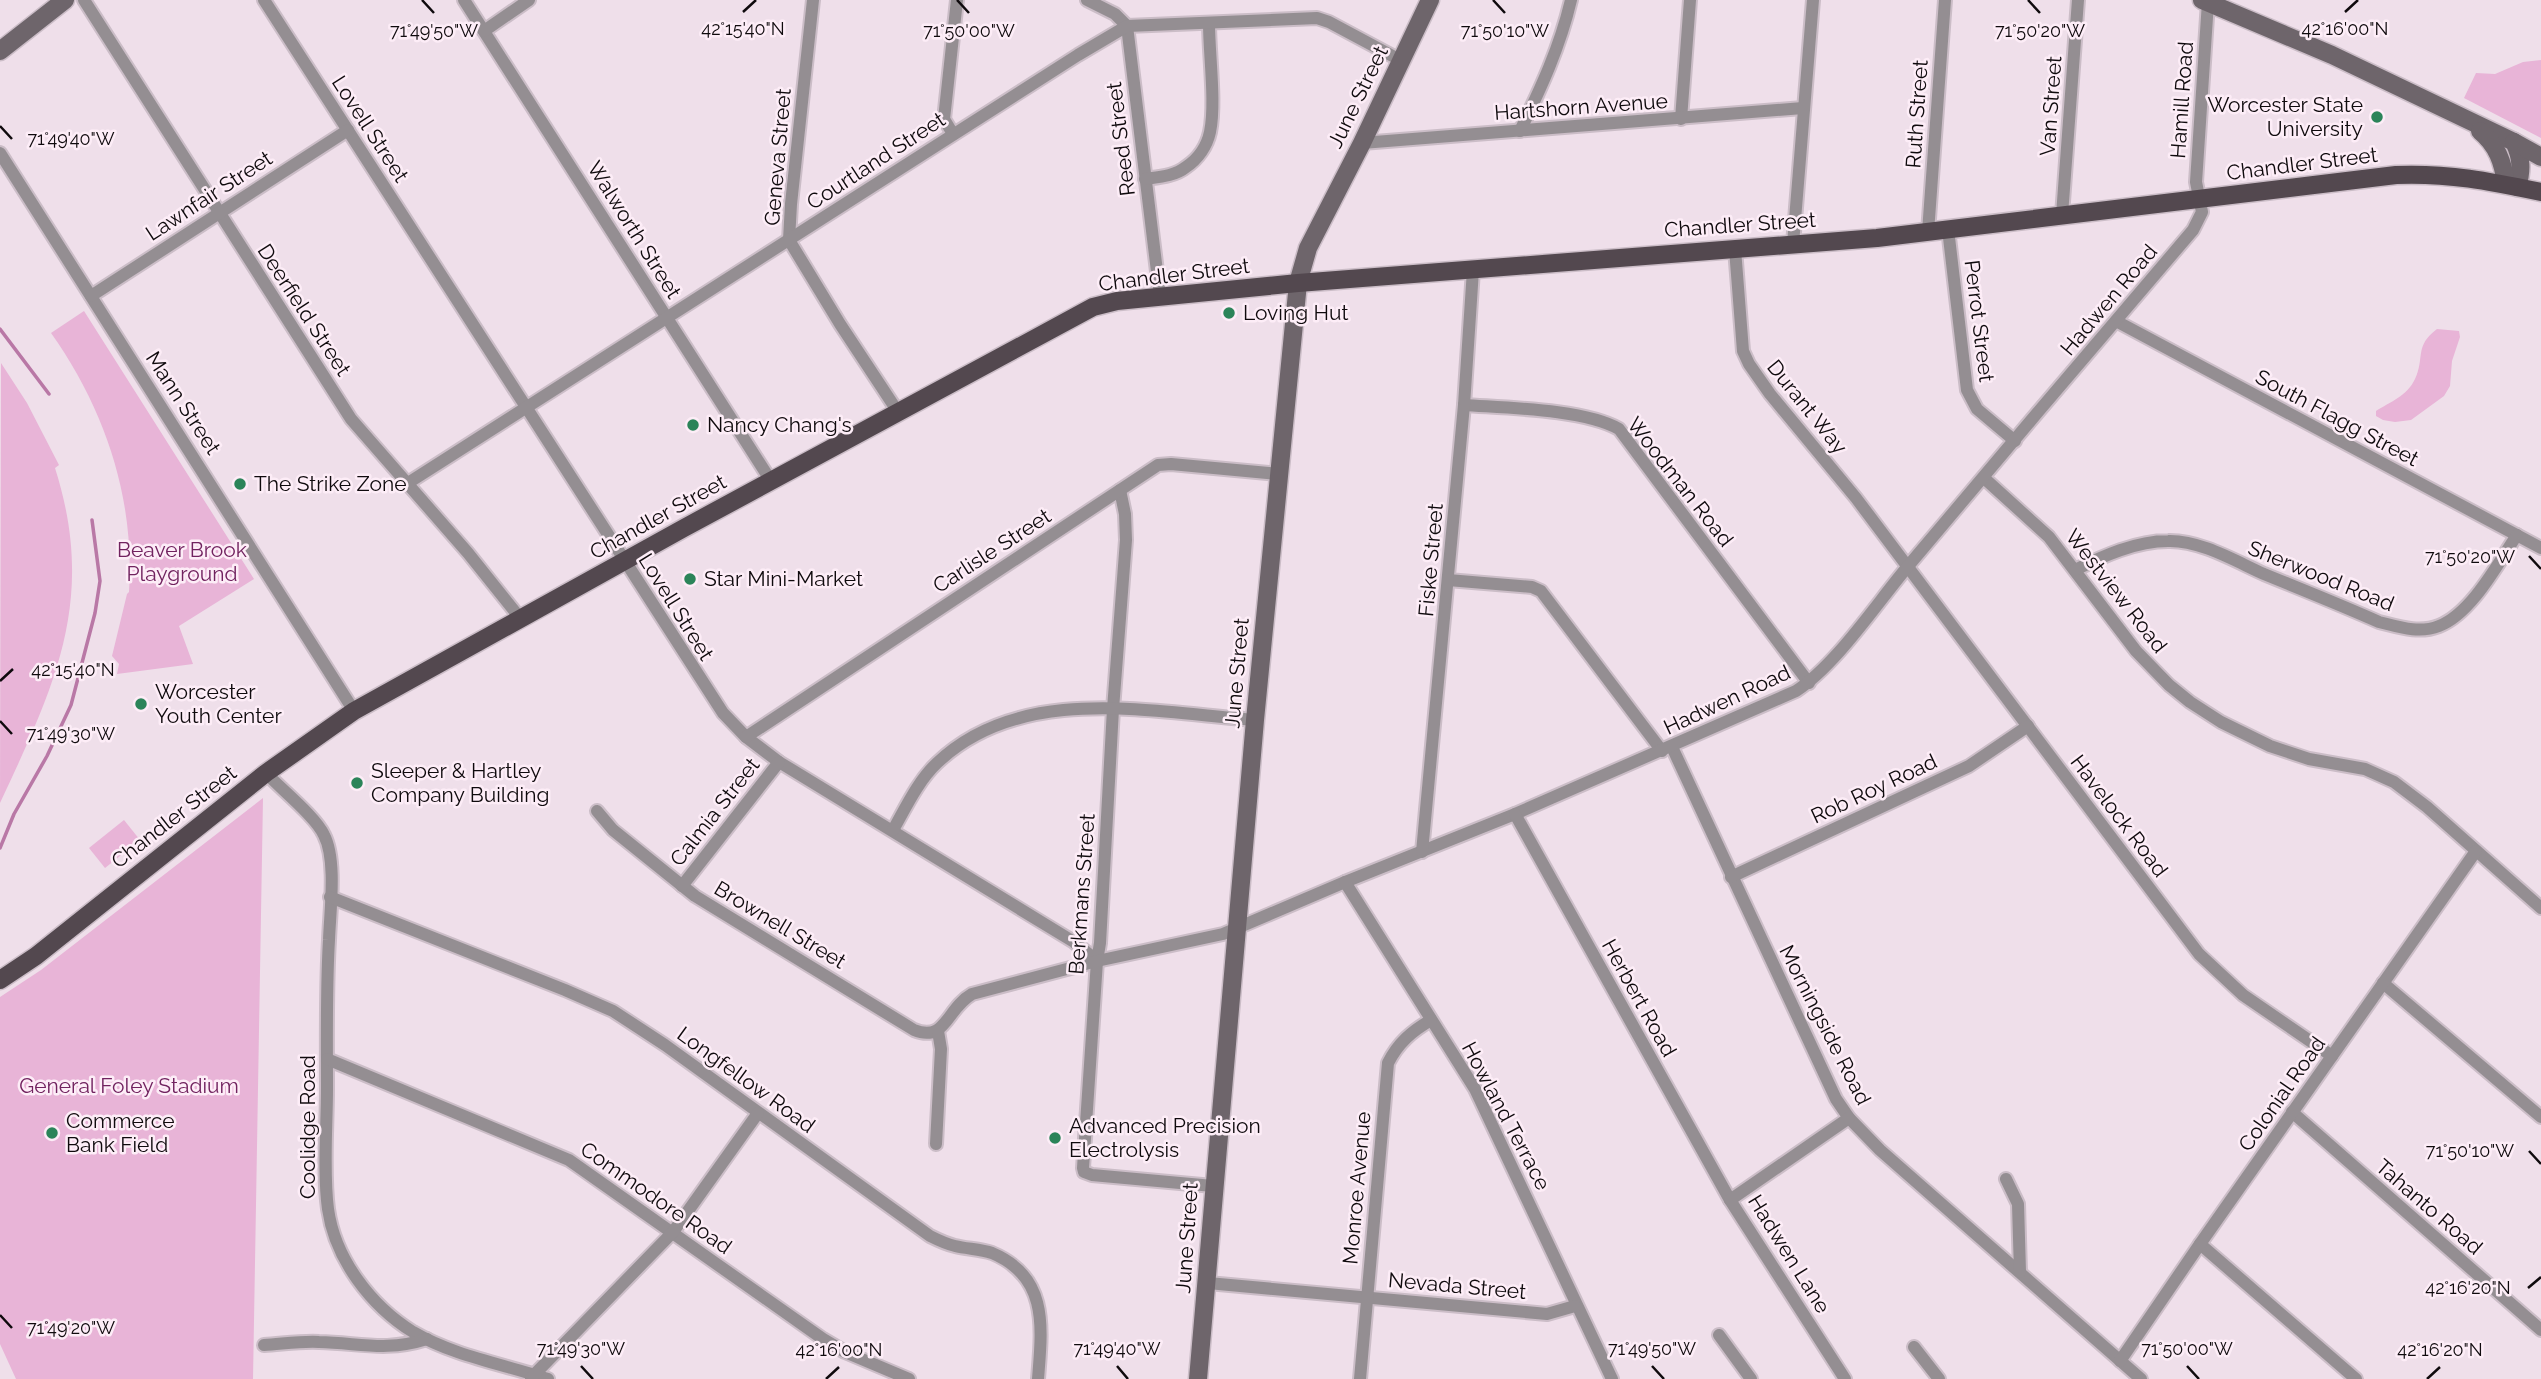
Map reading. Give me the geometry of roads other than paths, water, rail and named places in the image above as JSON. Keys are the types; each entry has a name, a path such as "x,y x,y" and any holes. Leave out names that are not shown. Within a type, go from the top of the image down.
{"main road":[{"name":"Chandler Street","path":"0,980 74,927 267,773 354,711 1093,307 1117,301 1298,283 1928,232 2396,175 2450,175 2541,192"}],"street":[{"path":"0,51 65,0"},
{"name":"Deerfield Street","path":"84,0 351,419 520,618"},
{"name":"Lovell Street","path":"264,0 714,702 746,737 779,762 1074,942 1097,961"},
{"name":"Walworth Street","path":"464,0 771,481"},
{"path":"484,31 529,0"},
{"name":"Geneva Street","path":"813,0 789,240 898,412"},
{"path":"953,134 944,119 957,0"},
{"path":"1087,0 1115,15 1127,26"},
{"name":"June Street","path":"1198,1379 1255,720 1298,283 1308,248 1362,143 1430,0"},
{"path":"1520,131 1551,68 1562,39 1571,0"},
{"path":"1681,119 1690,0"},
{"path":"1793,244 1813,0"},
{"name":"Ruth Street","path":"1928,232 1945,0"},
{"name":"Van Street","path":"2062,215 2078,0"},
{"path":"2205,1 2330,54 2541,157"},
{"name":"Hamill Road","path":"2200,199 2196,182 2205,1"},
{"name":"Courtland Street","path":"408,483 953,134 1127,26 1317,19 1329,22 1400,60"},
{"path":"1145,179 1184,169 1205,147 1210,132 1211,115 1209,23"},
{"name":"Reed Street","path":"1127,26 1160,296"},
{"name":"Hartshorn Avenue","path":"1362,143 1803,108"},
{"path":"2463,118 2491,140 2512,185 2521,173 2520,153 2514,142"},
{"name":"Lawnfair Street","path":"91,296 348,130"},
{"name":"Mann Street","path":"0,153 354,711"},
{"name":"Hadwen Road","path":"1237,927 1515,814 1667,749 1809,683 2193,230 2201,217 2200,199"},
{"name":"Perrot Street","path":"1948,229 1967,390 1978,409 2015,441"},
{"name":"Durant Way","path":"1735,249 1740,333 1749,365 1907,566"},
{"name":"Fiske Street","path":"1422,852 1464,405 1473,270"},
{"name":"South Flagg Street","path":"2116,321 2541,548"},
{"name":"Woodman Road","path":"1464,405 1585,417 1606,422 1619,429 1809,683"},
{"name":"Carlisle Street","path":"746,737 1158,465 1279,474"},
{"name":"Westview Road","path":"1984,478 2039,526 2149,667 2203,712 2238,732 2287,753 2365,769 2381,775 2427,807 2541,908"},
{"name":"Berkmans Street","path":"1120,490 1125,514 1126,540 1084,1172 1213,1186"},
{"name":"Sherwood Road","path":"2075,570 2099,558 2143,544 2179,541 2234,561 2379,622 2402,629 2421,629 2438,627 2455,617 2482,586 2517,535"},
{"name":"Havelock Road","path":"1907,566 2212,968 2243,995 2332,1056"},
{"name":"Morningside Road","path":"1448,580 1532,587 1541,591 1667,749 1836,1099 1849,1118 1881,1150 2141,1379"},
{"path":"892,830 919,784 936,764 977,734 1001,723 1032,714 1113,709 1255,720"},
{"name":"Rob Roy Road","path":"1731,877 1969,766 2028,726"},
{"name":"Calmia Street","path":"682,886 779,762"},
{"name":"Coolidge Road","path":"267,773 316,822 325,836 331,863 327,980 328,1210 337,1240 351,1270 368,1293 390,1314 427,1339 532,1377 548,1379"},
{"name":"Brownell Street","path":"597,811 613,830 682,886 914,1030 923,1033 938,1031"},
{"name":"Herbert Road","path":"1515,814 1730,1200"},
{"name":"Colonial Road","path":"2120,1361 2476,851"},
{"name":"Howland Terrace","path":"1345,882 1475,1089 1612,1379"},
{"name":"Longfellow Road","path":"330,897 613,1011 665,1045 930,1236 951,1245 990,1252 1020,1271 1038,1301 1042,1339 1038,1379"},
{"path":"936,1144 941,1049 938,1031 956,1005 972,994 1097,961 1223,934 1237,927"},
{"path":"2383,983 2541,1117"},
{"name":"Monroe Avenue","path":"1360,1379 1388,1063 1395,1048 1404,1039 1431,1020"},
{"name":"Commodore Road","path":"327,1059 569,1160 823,1339 845,1352 909,1379"},
{"name":"Tahanto Road","path":"2292,1112 2541,1330"},
{"path":"532,1377 673,1233 758,1114"},
{"name":"Hadwen Lane","path":"1845,1379 1730,1200 1849,1118"},
{"path":"2006,1179 2018,1204 2020,1272"},
{"path":"2200,1244 2356,1379"},
{"name":"Nevada Street","path":"1208,1283 1547,1314 1576,1306"},
{"path":"1719,1335 1751,1379"},
{"path":"264,1345 316,1342 403,1347 427,1339"},
{"path":"1914,1347 1940,1379"}],"waterway":[{"path":"0,329 49,394"},
{"path":"0,848 14,814 47,756 71,705 95,613 100,581 92,520"}],"place":[{"name":"Worcester State University","path":"2377,117"},
{"name":"Loving Hut","path":"1229,313"},
{"name":"Nancy Chang's","path":"693,425"},
{"name":"The Strike Zone","path":"240,484"},
{"name":"Star Mini-Market","path":"690,579"},
{"name":"Worcester Youth Center","path":"141,704"},
{"name":"Sleeper & Hartley Company Building","path":"357,783"},
{"name":"Commerce Bank Field","path":"52,1133"},
{"name":"Advanced Precision Electrolysis","path":"1055,1138"}],"park label":[{"name":"Beaver Brook Playground","path":"182,562"},
{"name":"General Foley Stadium","path":"129,1086"}]}
